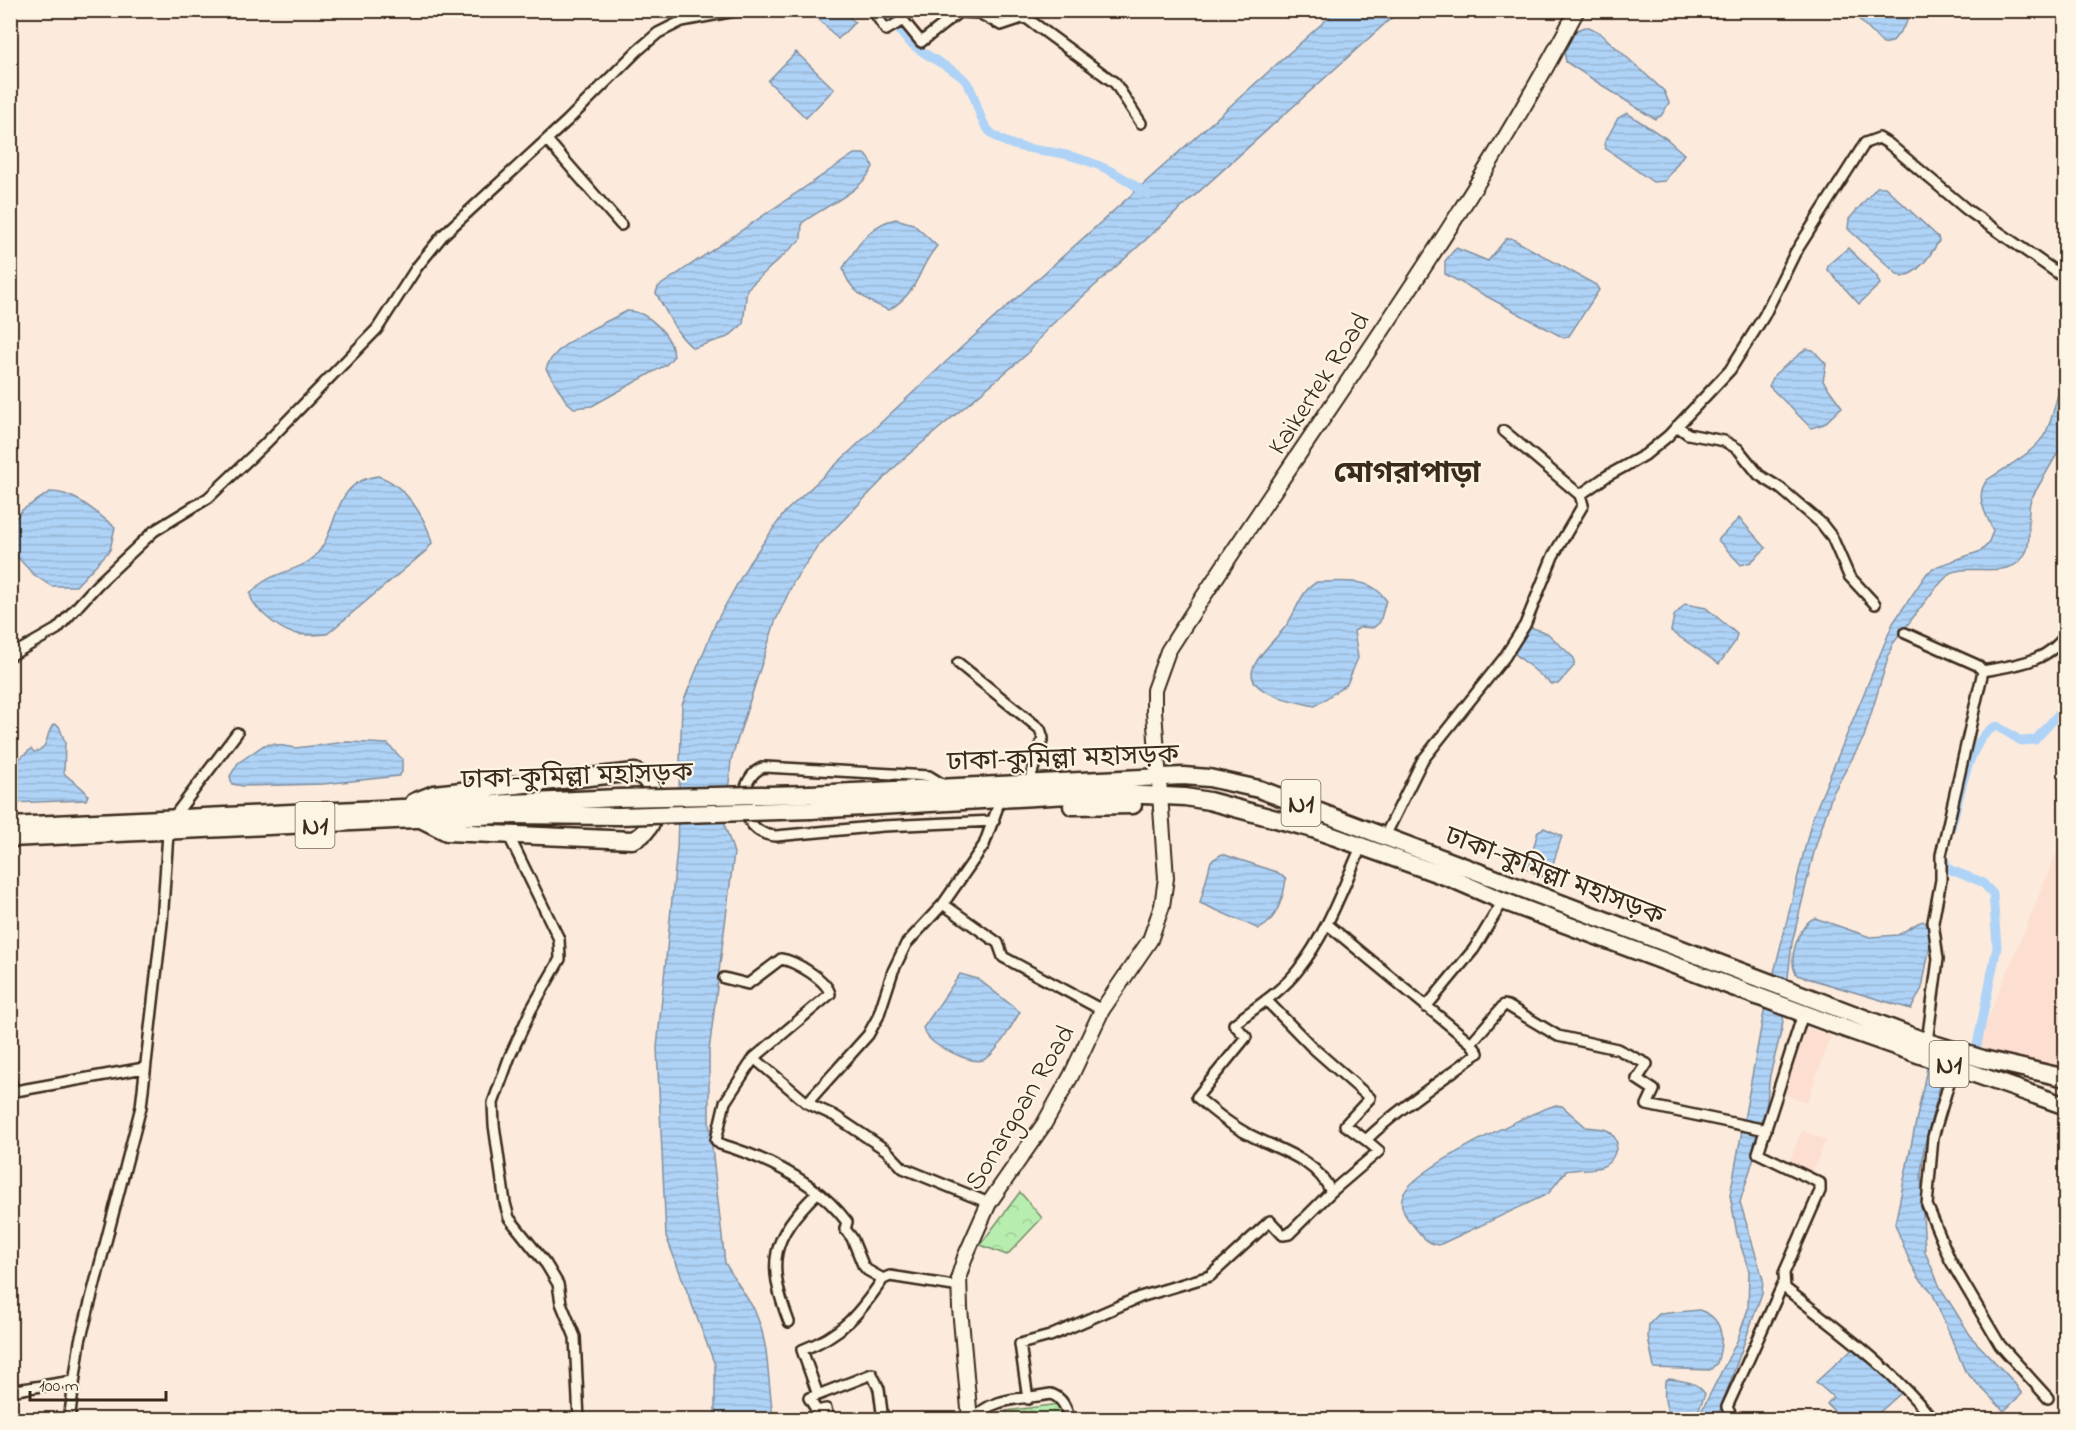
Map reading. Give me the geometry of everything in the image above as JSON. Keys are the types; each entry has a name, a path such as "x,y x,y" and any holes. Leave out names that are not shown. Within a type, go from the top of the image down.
{"highway":[{"path":"405,807 434,794 635,772 646,780 653,793 652,825 647,832 632,840 447,832 421,819"},
{"name":"ঢাকা–কুমিল্লা মহাসড়ক","path":"10,826 170,826 500,815 619,816 811,802 946,787 1159,777 1209,778 1259,789 1385,836 1759,988"},
{"name":"ঢাকা–কুমিল্লা মহাসড়ক","path":"10,838 405,807 618,798 811,802 887,807 1103,793 1162,800 1209,801 1313,829 1503,901 1759,988"},
{"path":"887,807 996,815 1162,800 1264,822 1454,889 1486,894"},
{"name":"N1","path":"1759,988 1832,1024 2066,1106"},
{"name":"N1","path":"1798,1006 1983,1059 2066,1078"}],"main road":[{"name":"Kaikertek Road","path":"1162,800 1154,690 1168,651 1334,405 1511,133 1577,10"},
{"name":"Sonargoan Road","path":"971,1419 959,1276 964,1257 989,1203 1044,1124 1071,1076 1102,1010 1150,940 1162,906 1166,878 1162,800"}],"street":[{"path":"10,656 57,629 97,585 154,531 208,498 265,444 377,329 417,267 443,235 547,140 658,33 682,21 740,10"},
{"path":"873,10 886,30 903,20 921,42 959,12 979,13 1001,25 1025,17 1115,82 1141,123"},
{"path":"1580,495 1607,476 1645,455 1677,426 1730,370 1764,316 1796,253 1865,144 1879,138 1966,208 2066,279"},
{"path":"547,140 621,225"},
{"path":"1677,426 1688,434 1724,441 1738,448 1759,475 1779,488 1821,523 1832,537 1849,576 1875,603"},
{"path":"1385,836 1422,761 1490,676 1525,625 1553,556 1583,505 1580,495 1504,431"},
{"path":"1905,633 1977,665 1983,671"},
{"path":"1983,671 2042,657 2051,652 2066,634"},
{"path":"958,663 1040,729 1042,738 1029,782"},
{"path":"1927,1042 1938,959 1933,922 1941,880 1941,855 1983,671"},
{"path":"69,1419 80,1341 141,1107 162,923 170,826 237,733"},
{"path":"807,1102 868,1035 878,1017 893,971 906,944 943,904 984,845 996,815 776,836 761,834 752,828 745,809 750,778 756,771 765,767 928,776 946,787"},
{"path":"508,834 559,939 560,959 531,1010 500,1082 494,1103 496,1137 509,1218 546,1264 558,1284 561,1303 575,1337 579,1419"},
{"path":"1331,1192 1324,1180 1295,1155 1248,1134 1217,1114 1197,1097 1246,1037 1234,1024 1266,1000 1298,970 1327,924 1358,854"},
{"path":"1426,1006 1474,949 1503,901"},
{"path":"943,904 998,943 1003,957 1102,1010"},
{"path":"1327,924 1471,1043 1478,1053 1409,1106 1395,1112 1366,1140"},
{"path":"724,978 748,984 781,959 795,962 830,990 830,994 815,1008 754,1058 725,1102 716,1140 720,1144 759,1156 818,1193 847,1222 844,1229 852,1238 863,1265 883,1279"},
{"path":"1028,1399 1020,1344 1050,1336 1140,1297 1210,1276 1270,1221 1283,1235 1289,1234 1331,1192 1378,1151 1345,1125 1370,1098 1266,1000"},
{"path":"1471,1043 1504,1005 1508,1006 1558,1036 1617,1048 1647,1064 1637,1079 1654,1090 1647,1105 1766,1130"},
{"path":"1734,1419 1727,1407 1741,1370 1783,1284 1784,1273 1820,1191 1820,1183 1759,1155 1798,1006"},
{"path":"754,1058 807,1102 835,1116 886,1150 903,1168 989,1203"},
{"path":"1954,1066 1933,1137 1927,1205 1950,1260 2000,1346 2048,1398"},
{"path":"10,1079 12,1092 144,1068"},
{"path":"789,1322 780,1301 774,1263 786,1230 818,1193"},
{"path":"818,1395 801,1350 824,1341 846,1326 864,1308 883,1279 890,1276 960,1287"},
{"path":"1783,1284 1785,1288 1884,1365 1907,1387 1933,1419"},
{"path":"829,1419 826,1409 817,1411 809,1398 872,1374 879,1389 882,1419"},
{"path":"10,1392 73,1381"},
{"path":"971,1419 984,1407 1051,1394 1057,1396 1066,1407 1070,1419"}],"shaded area":[{"path":"2065,832 2065,1075 1977,1045"},
{"path":"1800,1025 1831,1036 1807,1103 1776,1092"},
{"path":"1802,1130 1826,1140 1812,1174 1788,1164"}],"green space":[{"path":"1020,1192 1042,1218 1007,1255 980,1245"},
{"path":"1059,1404 1064,1419 1008,1419 1006,1411"}],"water":[{"path":"814,10 843,11 855,22 838,39 812,12"},
{"path":"1336,11 1399,11 1048,328 1026,355 902,460 818,546 794,581 775,622 731,760 725,826 734,853 709,1051 709,1121 725,1263 754,1309 761,1327 766,1350 773,1419 715,1419 715,1365 666,1236 657,1048 677,849 682,705 716,622 749,563 785,512 963,346"},
{"path":"1851,11 1897,11 1907,20 1892,42 1883,44"},
{"path":"1589,27 1599,32 1664,91 1669,103 1661,116 1655,119 1566,62 1564,51 1570,38 1576,31"},
{"path":"796,52 834,89 806,118 768,81"},
{"path":"1627,113 1667,139 1684,154 1665,181 1653,182 1605,148 1604,144 1618,118"},
{"path":"854,154 864,154 870,159 873,167 860,185 802,223 801,239 747,289 743,324 728,337 693,348 672,322 656,293 658,287"},
{"path":"1877,187 1885,187 1938,237 1939,241 1924,263 1914,272 1902,277 1848,229 1849,219"},
{"path":"896,219 913,224 937,246 907,295 889,310 854,289 845,276 843,268 871,231"},
{"path":"1511,238 1596,285 1599,290 1569,336 1564,338 1445,274 1445,261 1456,248 1488,261 1506,239"},
{"path":"1848,248 1876,275 1880,284 1859,304 1827,269 1829,264"},
{"path":"627,311 643,315 658,326 669,340 674,356 666,365 592,406 574,408 566,401 546,369 559,351 580,335"},
{"path":"1806,349 1813,350 1826,364 1823,381 1842,407 1824,424 1811,428 1769,386 1775,374"},
{"path":"2065,374 2064,442 2031,499 2027,550 2021,560 2003,569 1970,569 1950,573 1934,590 1892,645 1864,737 1832,795 1815,848 1792,943 1782,1028 1770,1075 1764,1125 1740,1202 1763,1279 1762,1293 1717,1419 1697,1420 1737,1341 1748,1309 1749,1271 1737,1234 1730,1195 1763,1017 1812,819 1893,623 1927,573 1938,566 1981,551 1988,544 1993,531 1982,505 1983,486 1987,480 2020,459 2041,440 2049,425"},
{"path":"378,476 397,486 405,494 419,512 432,543 426,551 327,634 296,634 280,627 261,611 250,594 266,580 299,567 313,558 328,535 343,498 362,480"},
{"path":"50,492 77,499 115,527 110,550 76,586 51,586 33,574 11,550 11,524 22,510"},
{"path":"1739,518 1766,548 1751,562 1741,565 1718,540"},
{"path":"1346,581 1364,584 1380,592 1386,600 1380,622 1373,628 1361,627 1354,631 1358,658 1347,684 1315,706 1273,695 1256,684 1252,676 1254,666 1261,655 1286,626 1303,596 1317,582"},
{"path":"1685,604 1706,608 1737,634 1735,642 1719,664 1671,631 1674,616"},
{"path":"1530,627 1547,633 1574,658 1574,666 1558,684 1551,684 1513,652"},
{"path":"54,724 59,726 65,742 64,773 86,792 88,795 86,800 11,803 11,766 31,749 34,752 43,747"},
{"path":"347,742 388,744 402,759 402,772 399,776 323,784 243,786 232,784 230,776 238,763 264,745 273,744 295,748"},
{"path":"1544,828 1562,836 1549,876 1545,878 1528,869 1538,831"},
{"path":"1222,854 1277,872 1286,879 1281,900 1274,915 1265,926 1259,929 1200,903 1211,861"},
{"path":"1815,918 1870,937 1898,935 1923,921 1933,929 1922,988 1911,1009 1797,975 1793,961 1796,944 1804,927"},
{"path":"960,974 978,979 1020,1012 999,1046 983,1060 967,1059 942,1048 931,1040 923,1028"},
{"path":"1928,1063 1944,1071 1924,1148 1921,1176 1925,1252 1940,1287 1972,1338 2013,1381 2022,1394 2004,1411 1965,1371 1932,1292 1919,1278 1909,1260 1895,1224"},
{"path":"1556,1105 1562,1106 1586,1127 1605,1129 1612,1134 1617,1143 1615,1154 1610,1161 1598,1168 1566,1171 1548,1194 1439,1245 1423,1237 1406,1216 1402,1205 1402,1197 1413,1182 1450,1156 1474,1143"},
{"path":"1699,1310 1714,1318 1718,1324 1721,1346 1717,1363 1710,1370 1654,1368 1648,1337 1649,1324 1659,1314"},
{"path":"1854,1347 1898,1384 1901,1393 1872,1419 1842,1419 1827,1404 1833,1397 1816,1382"},
{"path":"1669,1379 1694,1384 1705,1394 1695,1419 1672,1418 1667,1409 1665,1396 1665,1382"}],"waterway":[{"path":"885,10 891,18"},
{"path":"897,27 917,48 965,80 974,96 983,122 995,136 1012,144 1082,159 1121,176 1148,195"},
{"path":"1951,828 1972,755 1987,732 1997,726 2021,741 2035,740 2066,706"},
{"path":"1943,856 1948,869 1982,882 1993,894 1997,947 1977,1045"}],"district":[{"name":"মোগরাপাড়া","path":"1407,472"}]}
